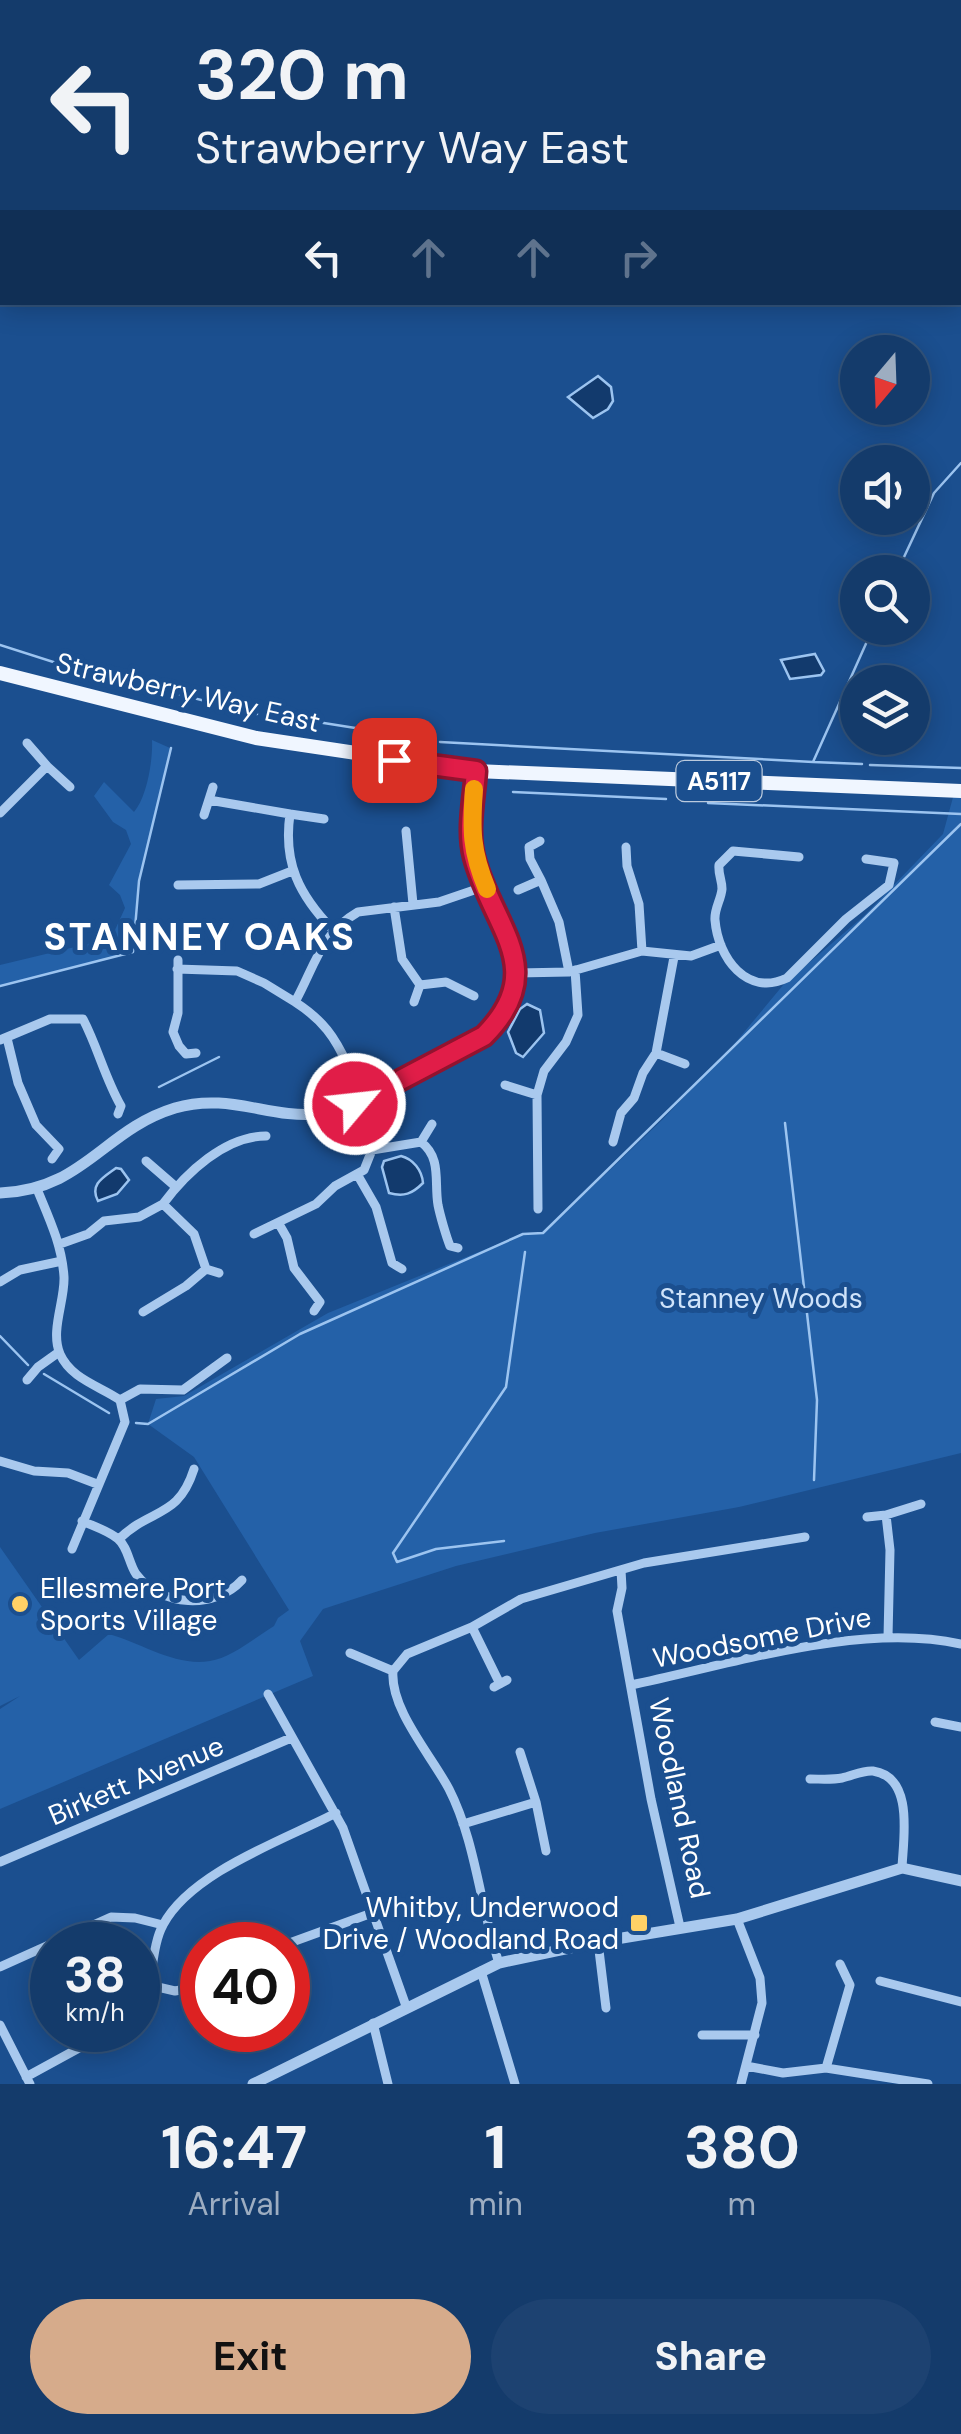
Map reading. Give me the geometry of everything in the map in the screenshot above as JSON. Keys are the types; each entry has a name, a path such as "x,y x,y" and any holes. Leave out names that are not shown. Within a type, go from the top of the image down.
{"main road":[{"name":"Strawberry Way East","path":"1,674 256,738 476,771 961,791"}],"street":[{"path":"27,744 70,787"},
{"path":"0,813 47,766"},
{"path":"0,1193 37,1189 80,1168 147,1118 178,1107 224,1102 305,1114 338,1111 484,1036 507,1006 517,974 511,943 474,857 471,832 476,771"},
{"path":"204,815 213,788"},
{"path":"209,800 324,819"},
{"path":"290,814 287,833 292,871 308,905 333,930"},
{"path":"408,831 414,904"},
{"path":"538,1209 538,1095 544,1071 566,1042 578,1015 559,922 525,844 540,841"},
{"path":"626,848 627,866 639,904 642,951"},
{"path":"784,866 794,856 732,851 723,858 718,874 722,892 714,916 721,946 733,967 752,982 776,983 787,978 846,919 889,885 894,863 866,859"},
{"path":"188,870 183,885 259,884 292,871"},
{"path":"518,890 541,880"},
{"path":"294,1002 333,930 358,912 439,902 486,886"},
{"path":"394,906 402,959 420,986"},
{"path":"517,974 572,971 642,951 674,957 705,954 721,946"},
{"path":"627,1135 614,1137 622,1113 632,1103 656,1053 674,957"},
{"path":"182,1065 191,1054 178,1046 174,1032 178,1013 177,964 237,971 294,1002 335,1036 353,1069 343,1078"},
{"path":"420,986 446,982 474,996"},
{"path":"414,1002 420,986"},
{"path":"59,1152 36,1125 4,1039 50,1019 83,1018 92,1008"},
{"path":"83,1018 100,1052 105,1077 124,1109"},
{"path":"656,1053 685,1064"},
{"path":"505,1085 538,1095"},
{"path":"254,1234 316,1204 368,1163 372,1150 355,1104"},
{"path":"60,1244 88,1234 104,1221 139,1217 163,1204 204,1161 260,1136 254,1124"},
{"path":"372,1150 420,1142 432,1124"},
{"path":"420,1142 434,1158 438,1209 451,1248"},
{"path":"146,1161 176,1187"},
{"path":"358,1174 372,1198 388,1252 399,1268 388,1276"},
{"path":"37,1189 60,1244 64,1281 59,1352 78,1376 120,1400 125,1422 72,1549"},
{"path":"163,1204 194,1234 206,1269"},
{"path":"280,1224 294,1268 320,1305"},
{"path":"0,1282 20,1270 62,1261"},
{"path":"206,1269 219,1274"},
{"path":"143,1312 206,1269"},
{"path":"27,1380 59,1352"},
{"path":"120,1400 140,1389 182,1390 226,1358"},
{"path":"0,1460 23,1469 68,1473 96,1484"},
{"path":"119,1539 136,1522 178,1501 196,1480 194,1469"},
{"path":"866,1518 921,1504"},
{"path":"886,1515 890,1550 888,1636"},
{"path":"82,1521 119,1539 136,1574 166,1598 223,1596 242,1580"},
{"path":"790,1525 793,1538"},
{"path":"499,1963 484,1922 463,1824 450,1792 393,1693 392,1670 408,1654 472,1627 521,1599 675,1557 805,1537"},
{"name":"Woodland Road","path":"621,1570 617,1611 680,1928 737,1919 902,1868 961,1881"},
{"path":"472,1627 500,1684"},
{"name":"Woodsome Drive","path":"632,1685 824,1644 888,1636 917,1636 961,1644"},
{"path":"350,1653 392,1670"},
{"path":"268,1694 336,1813 359,1866 406,2006"},
{"path":"936,1722 961,1727"},
{"name":"Birkett Avenue","path":"0,1862 290,1738"},
{"path":"520,1752 546,1852"},
{"path":"810,1779 873,1771 888,1777 903,1806 902,1868"},
{"path":"463,1824 536,1802"},
{"path":"160,1939 163,1926 211,1876 336,1813"},
{"path":"310,1936 372,1913"},
{"path":"0,1967 111,1917 135,1918 163,1926"},
{"path":"737,1919 760,1978 762,2003 741,2084"},
{"path":"253,2084 499,1963 680,1928"},
{"path":"598,1942 606,2008"},
{"path":"826,2068 855,1985 840,1964"},
{"path":"480,1970 516,2084"},
{"path":"880,1981 961,2002"},
{"path":"373,2023 388,2084"},
{"path":"0,2024 28,2080 75,2052"},
{"path":"702,2034 755,2036"},
{"path":"746,2066 782,2074 826,2068 928,2084"}],"green space":[{"path":"152,740 170,748 139,880 133,952 0,986 0,965 100,941 115,930 125,908 120,895 109,885 131,844 126,830 113,822 94,796 104,782 134,812 148,778"},
{"name":"Stanney Woods","path":"955,790 961,791 961,1453 739,1507 595,1533 456,1566 323,1609 300,1641 313,1676 0,1809 0,1709 20,1696 0,1706 0,1547 79,1660 109,1634 184,1661 210,1661 235,1652 274,1626 289,1610 194,1457 148,1424 156,1399 184,1396 328,1313 523,1234 544,1233 662,1120 731,1048 784,984 864,916 943,834"}],"shaded area":[{"path":"598,376 611,387 613,401 593,418 568,397"},
{"path":"815,654 824,671 821,675 790,679 781,660"},
{"path":"527,1004 540,1010 544,1033 523,1057 516,1053 508,1032"},
{"path":"401,1156 416,1166 423,1183 408,1194 399,1195 389,1193 382,1167 384,1161"},
{"path":"116,1168 129,1180 117,1194 98,1201 97,1185"}],"waterway":[{"path":"905,555 934,493 961,463"},
{"path":"0,645 94,675"},
{"path":"862,764 813,762 865,645"},
{"path":"102,675 257,714"},
{"path":"267,714 431,740"},
{"path":"440,742 813,762"},
{"path":"0,986 133,952 139,881 171,748"},
{"path":"870,765 961,768"},
{"path":"513,792 666,799"},
{"path":"708,803 961,814"},
{"path":"136,1423 148,1424 300,1334 523,1234 543,1233 961,824"},
{"path":"159,1087 219,1057"},
{"path":"785,1123 817,1400 814,1480"},
{"path":"504,1541 436,1549 397,1562 393,1553 506,1387 525,1252"},
{"path":"0,1336 28,1365"},
{"path":"44,1374 109,1413"}],"slow traffic":[{"path":"474,789 474,857 487,889"}],"place":[{"name":"Ellesmere Port Sports Village","path":"20,1604"},
{"name":"Whitby, Underwood Drive / Woodland Road","path":"639,1923"}],"district":[{"name":"STANNEY OAKS","path":"200,937"}],"route":[{"path":"355,1104 484,1036 507,1006 517,974 511,943 474,857 471,832 476,771 394,760"}]}
